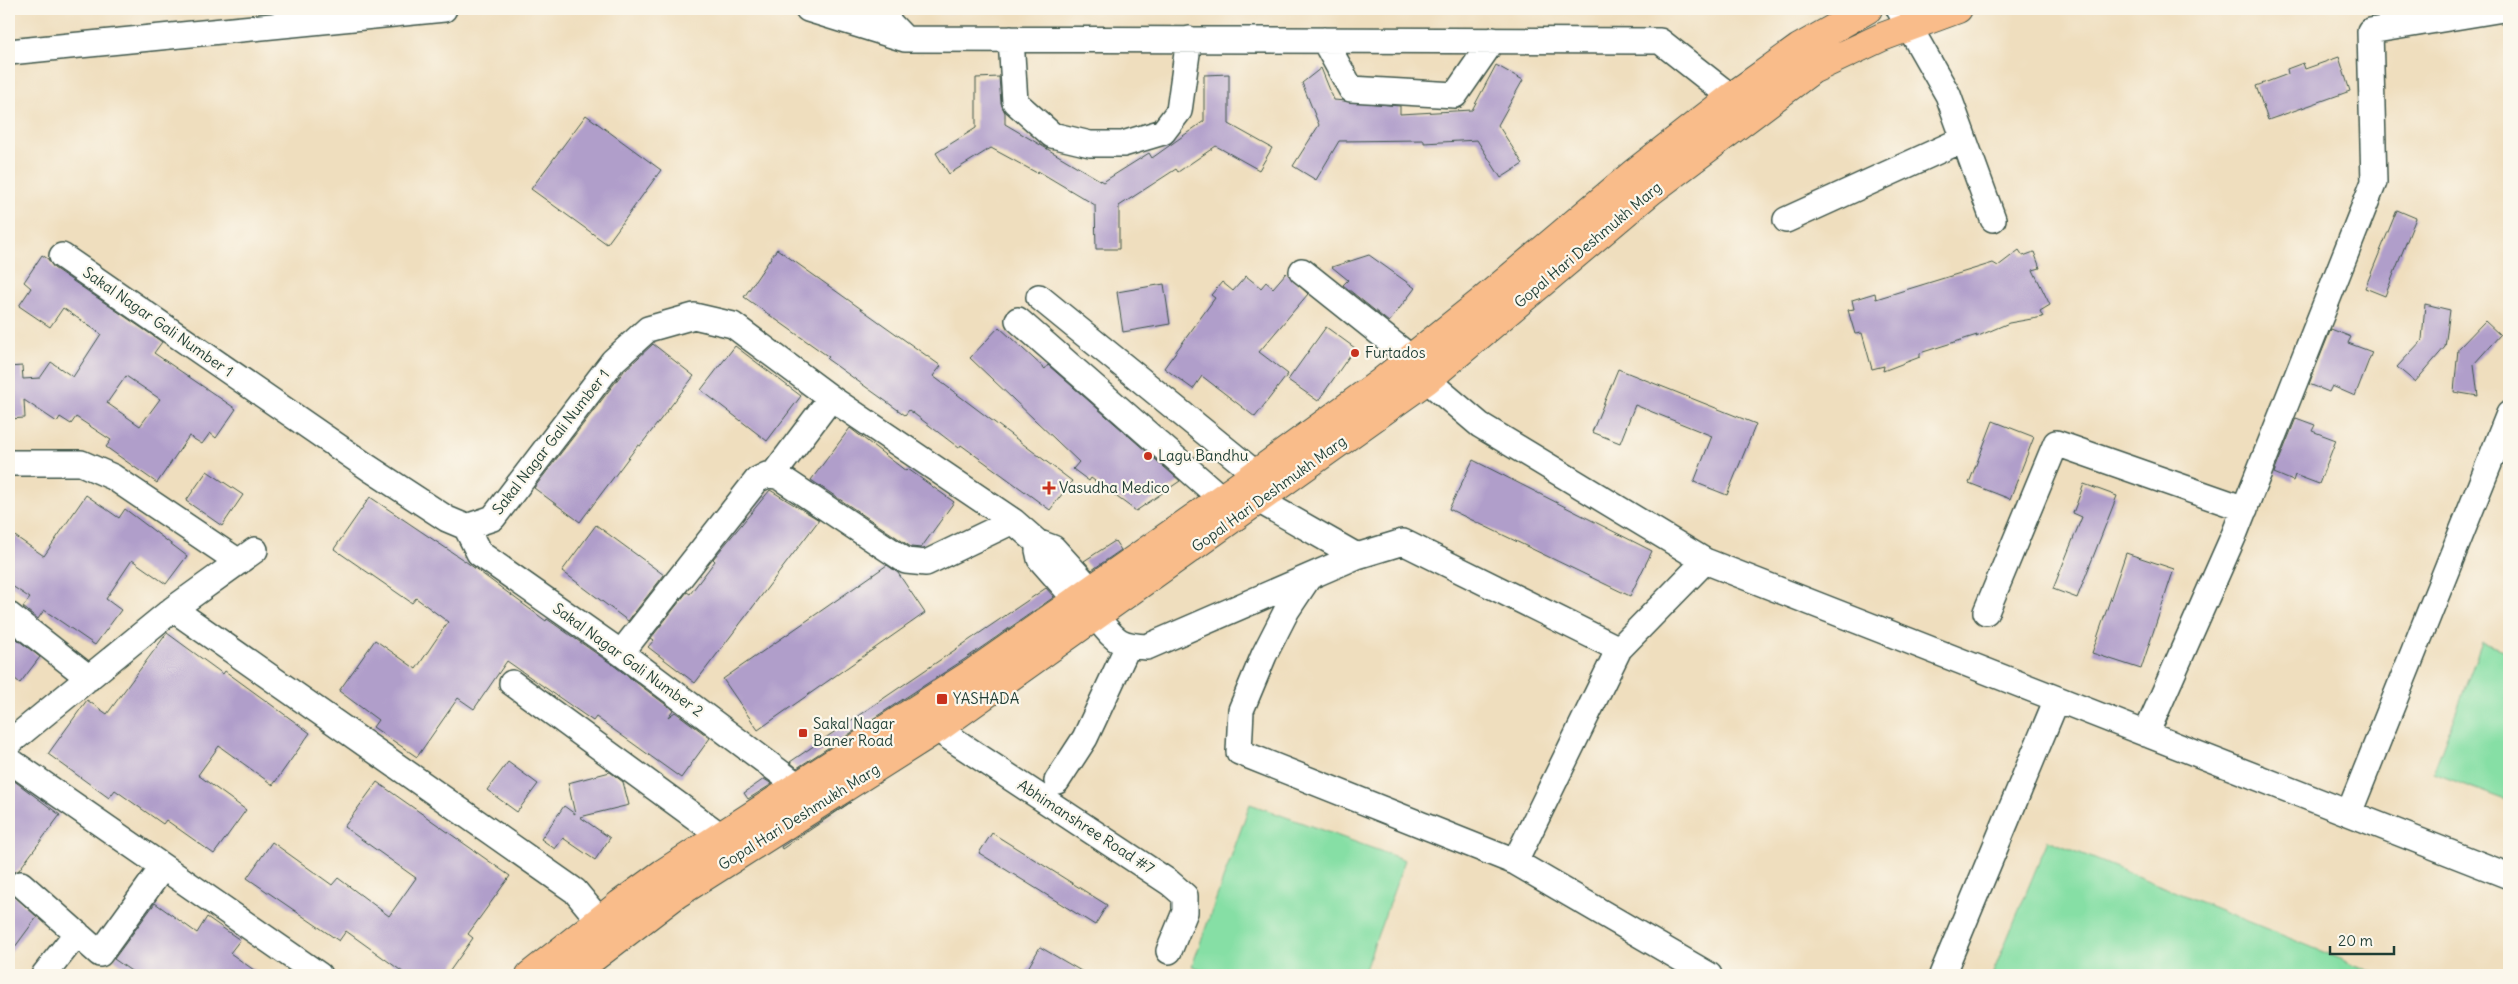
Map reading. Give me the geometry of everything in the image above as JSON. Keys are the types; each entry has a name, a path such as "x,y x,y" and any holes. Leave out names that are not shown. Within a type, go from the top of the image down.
{"main road":[{"name":"Gopal Hari Deshmukh Marg","path":"570,975 604,933 663,873 974,672 1260,500 1427,380 1651,191 1812,70 1882,37 1904,17 1958,9"},
{"name":"Gopal Hari Deshmukh Marg","path":"530,975 677,894 937,729 1088,603 1222,498 1410,358 1635,172 1799,48 1864,10"}],"street":[{"path":"9,52 343,14 444,9"},
{"path":"808,9 905,38 1660,41 1731,98"},
{"path":"876,9 905,38"},
{"path":"2146,734 2245,509 2374,182 2370,30 2503,9"},
{"path":"1864,10 1882,37"},
{"path":"1904,17 1948,95 1993,219"},
{"path":"1011,39 1015,102 1052,135 1090,144 1123,144 1163,132 1179,111 1189,40"},
{"path":"1324,40 1351,89 1455,95 1493,40"},
{"path":"1786,220 1964,139"},
{"name":"Sakal Nagar Gali Number 1","path":"62,256 369,468 447,519 466,527 494,518 613,361 648,329 694,316 733,325 831,398 1014,521 1037,542 1040,559 1088,603"},
{"path":"1302,271 1410,358 1427,380 1480,425 1705,561 2509,876"},
{"path":"1039,296 1256,474"},
{"path":"1018,320 1222,498"},
{"path":"773,475 831,398"},
{"path":"2349,813 2509,414"},
{"path":"1986,612 2056,443 2245,509"},
{"path":"9,462 81,463 113,478 247,556 173,609 9,742"},
{"path":"621,654 757,480 773,475 778,476 906,561 916,563 926,563 1014,521"},
{"path":"1260,500 1357,556"},
{"name":"Sakal Nagar Gali Number 2","path":"466,527 479,554 621,654 798,786"},
{"path":"1088,603 1117,641 1128,646 1147,646 1357,556 1403,542 1619,649"},
{"path":"1515,862 1619,649 1705,561"},
{"path":"1309,577 1287,610 1241,710 1239,752 1515,862 1709,975"},
{"path":"173,609 575,891 604,933"},
{"path":"9,615 89,678"},
{"path":"1057,781 1085,738 1128,646"},
{"path":"512,683 721,836"},
{"path":"1942,975 2057,699"},
{"name":"Abhimanshree Road #7","path":"937,729 1170,883 1185,896 1185,912 1169,951"},
{"path":"9,760 319,975"},
{"path":"21,884 100,954 164,866"},
{"path":"44,975 77,933"}],"shaded area":[{"path":"941,9 1024,9 940,14"}],"green space":[{"path":"2482,642 2509,652 2509,801 2433,773"},
{"path":"1250,804 1405,860 1363,975 1218,975 1192,966"},
{"path":"2048,840 2380,975 1992,975"}],"building":[{"path":"2339,57 2350,91 2268,120 2256,86 2288,74 2287,69 2303,63 2305,69"},
{"path":"1496,65 1523,80 1498,125 1523,164 1501,178 1477,140 1424,143 1424,140 1339,141 1316,180 1293,166 1319,125 1302,83 1321,68 1334,100 1400,106 1400,114 1472,110"},
{"path":"1229,74 1229,124 1272,148 1259,170 1216,146 1178,172 1176,169 1119,206 1119,249 1096,249 1095,205 1038,171 1037,173 991,148 949,174 936,153 976,128 976,78 999,77 1005,124 1103,182 1149,153 1152,158 1204,121 1204,75"},
{"path":"586,115 661,170 607,244 531,189"},
{"path":"2397,210 2416,218 2385,296 2365,288"},
{"path":"777,249 941,366 933,376 1072,481 1050,510 961,445 959,448 909,410 905,415 827,359 829,357 744,297"},
{"path":"2019,250 2023,256 2034,252 2040,268 2033,270 2050,305 2040,311 2043,317 2009,323 1976,337 1977,335 1920,353 1920,357 1883,371 1884,366 1872,369 1862,333 1855,334 1848,310 1854,309 1852,300 1875,293 1876,299 1993,263 1998,266"},
{"path":"42,255 48,259 54,268 162,342 154,353 236,409 216,438 210,433 202,444 189,436 157,483 106,447 111,440 76,417 71,424 60,417 57,422 24,400 25,418 9,419 9,367 22,366 23,379 40,378 51,362 73,377 101,334 63,308 50,327 19,306 31,288 24,282","holes":["126,376 160,399 140,426 107,403"]},
{"path":"1369,255 1415,288 1389,322 1343,285 1348,280 1332,267"},
{"path":"1286,273 1308,294 1259,352 1288,374 1255,417 1202,376 1193,389 1164,368 1215,298 1211,295 1222,282 1233,291 1246,276 1261,288 1266,282 1273,288"},
{"path":"1164,284 1170,324 1123,332 1117,292"},
{"path":"2425,304 2450,310 2445,347 2415,382 2397,367 2422,340"},
{"path":"2485,321 2500,335 2474,364 2478,396 2454,392 2458,349"},
{"path":"999,327 1045,369 1048,365 1180,481 1136,511 1091,478 1089,481 1073,469 1079,462 970,358"},
{"path":"1326,327 1355,348 1318,401 1288,380"},
{"path":"2331,329 2351,337 2348,343 2372,352 2355,396 2332,386 2329,392 2309,384"},
{"path":"653,344 694,376 640,446 638,445 580,522 534,488 624,371"},
{"path":"735,346 801,396 767,441 701,390"},
{"path":"1618,369 1756,424 1727,495 1694,482 1712,436 1635,405 1620,443 1592,432"},
{"path":"2296,418 2315,425 2312,431 2336,440 2319,484 2295,475 2293,481 2274,473"},
{"path":"1993,421 2034,437 2010,499 1969,483"},
{"path":"850,428 906,471 908,469 954,502 921,548 911,547 811,480"},
{"path":"1473,460 1652,551 1630,596 1449,509"},
{"path":"207,471 243,495 222,526 186,501"},
{"path":"2084,484 2117,496 2077,598 2053,589 2082,517 2073,513"},
{"path":"770,490 819,520 695,683 648,647 654,640 651,638 687,592 690,594 715,561 713,559"},
{"path":"86,495 119,518 125,509 187,556 166,584 132,560 106,599 121,610 95,645 44,610 38,619 23,607 30,598 9,584 9,532 44,556"},
{"path":"370,497 465,561 546,621 547,619 613,665 673,710 668,717 675,712 710,738 681,778 596,717 593,721 507,661 474,709 458,698 417,757 373,727 378,720 339,691 375,640 416,669 448,622 416,598 412,603 334,549"},
{"path":"596,525 664,575 628,621 562,571"},
{"path":"1115,541 1121,550 1092,570 1084,561"},
{"path":"2126,553 2174,569 2141,669 2092,653"},
{"path":"887,565 898,573 925,613 758,730 723,679"},
{"path":"1046,588 1054,597 965,659 797,768 790,762"},
{"path":"9,633 40,657 20,683 9,674"},
{"path":"167,633 223,674 225,671 310,733 273,785 219,746 198,775 246,810 214,854 166,820 163,824 115,790 109,798 48,754 87,700 107,714"},
{"path":"508,762 538,784 517,812 487,790"},
{"path":"610,772 623,782 629,805 580,817 610,838 595,860 563,838 555,849 541,839 564,806 575,814 568,783"},
{"path":"9,777 60,815 19,870 9,877"},
{"path":"764,779 772,784 748,799 744,793"},
{"path":"377,782 510,876 468,934 473,938 447,975 407,975 346,931 339,941 247,878 272,842 332,885 338,878 389,916 416,878 344,827"},
{"path":"851,802 782,849 781,847"},
{"path":"992,833 1107,905 1095,925 979,853"},
{"path":"9,891 37,917 9,955"},
{"path":"155,903 197,933 207,917 240,940 230,953 261,975 137,975 114,959"},
{"path":"1040,947 1088,975 1024,975"}],"place":[{"name":"Furtados","path":"1355,353"},
{"name":"Lagu Bandhu","path":"1148,456"},
{"name":"Vasudha Medico","path":"1049,488"},
{"name":"YASHADA","path":"942,699"},
{"name":"Sakal Nagar Baner Road","path":"803,733"}]}
